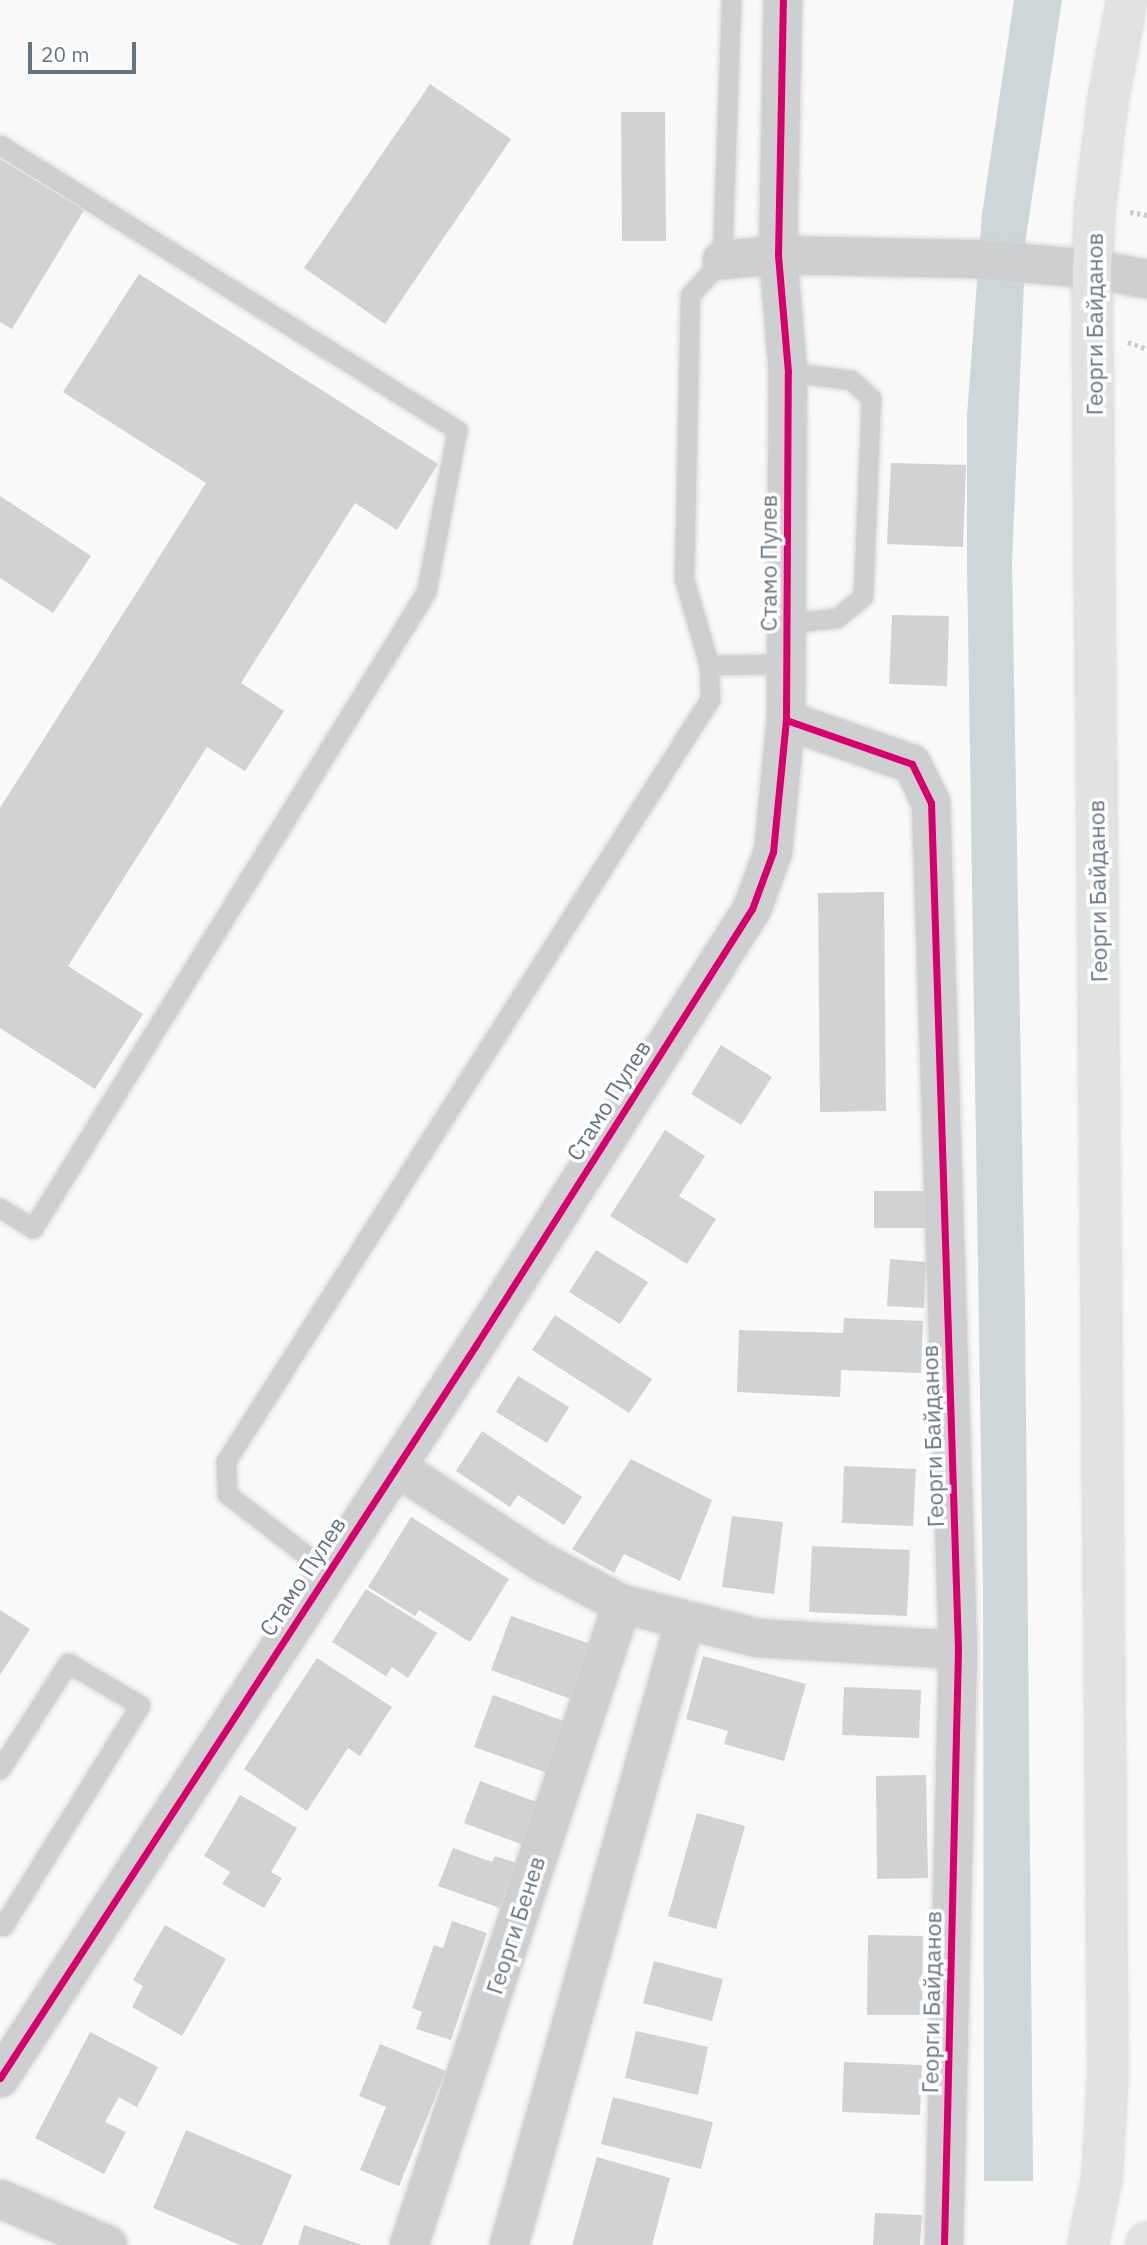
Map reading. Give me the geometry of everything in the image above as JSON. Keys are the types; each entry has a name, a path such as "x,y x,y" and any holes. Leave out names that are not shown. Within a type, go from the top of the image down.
{"main road":[{"name":"Георги Байданов","path":"1088,2245 1102,2178 1108,2075 1092,270 1095,207 1108,100 1128,0"}],"street":[{"name":"Стамо Пулев","path":"6,2055 328,1572 752,909 773,852 786,720 788,372 778,256 783,0"},
{"path":"722,260 778,256 1029,262 1147,279"},
{"name":"Георги Байданов","path":"786,720 912,764 931,803 958,1650 944,2245"},
{"path":"396,1467 540,1561 622,1604 757,1638 958,1650"},
{"name":"Георги Бенев","path":"409,2245 622,1604"},
{"path":"509,2245 685,1620"},
{"path":"0,2199 108,2245"}],"lane":[{"path":"328,1572 227,1494 226,1461 710,699 709,665 684,579 690,295 722,260 732,0"},
{"path":"0,145 457,430 426,592 33,1228 0,1208"},
{"path":"788,372 851,380 870,398 863,596 837,618 788,623"},
{"path":"709,665 786,664"},
{"path":"0,1769 68,1663 140,1705 3,1926 0,1924"}],"shaded area":[{"path":"1014,0 1062,0 1026,237 1012,562 1025,1309 1033,2181 984,2181 983,1587 967,416 982,214"}],"building":[{"path":"430,84 511,139 385,324 304,268"},
{"path":"621,112 665,112 666,241 622,241"},
{"path":"0,159 84,210 12,329 0,322"},
{"path":"139,274 438,464 397,530 355,503 241,683 284,711 245,771 207,747 68,966 143,1014 95,1089 0,1028 0,808 206,483 63,392"},
{"path":"891,463 966,465 963,547 887,544"},
{"path":"0,496 91,556 53,613 0,578"},
{"path":"892,615 949,616 947,686 889,684"},
{"path":"884,892 886,1111 820,1112 818,893"},
{"path":"721,1045 772,1077 741,1125 691,1094"},
{"path":"665,1130 705,1156 679,1196 716,1219 687,1264 610,1216"},
{"path":"874,1191 931,1191 931,1228 874,1228"},
{"path":"596,1250 648,1282 620,1324 569,1292"},
{"path":"890,1259 926,1262 924,1308 887,1306"},
{"path":"555,1315 652,1379 629,1413 532,1350"},
{"path":"844,1318 923,1321 921,1373 841,1370 840,1397 737,1392 739,1330 843,1333"},
{"path":"518,1376 569,1407 547,1443 496,1412"},
{"path":"482,1431 582,1497 564,1525 518,1495 510,1507 456,1471"},
{"path":"631,1459 712,1500 680,1581 624,1554 614,1573 572,1549"},
{"path":"844,1466 916,1469 913,1526 842,1523"},
{"path":"732,1516 783,1522 774,1594 722,1587"},
{"path":"411,1517 509,1579 470,1642 419,1610 415,1616 368,1587"},
{"path":"812,1546 910,1550 907,1616 809,1612"},
{"path":"366,1589 437,1633 408,1678 392,1667 386,1676 332,1642"},
{"path":"0,1610 30,1629 0,1675"},
{"path":"511,1616 596,1646 576,1701 491,1670"},
{"path":"703,1656 806,1684 784,1761 724,1744 728,1731 686,1719"},
{"path":"317,1658 392,1707 360,1756 348,1748 307,1811 244,1769"},
{"path":"844,1687 921,1690 919,1738 842,1735"},
{"path":"493,1695 569,1723 550,1774 474,1747"},
{"path":"926,1775 928,1878 877,1879 876,1776"},
{"path":"480,1781 542,1804 526,1846 464,1823"},
{"path":"240,1795 297,1828 271,1872 282,1878 264,1908 222,1884 230,1872 204,1856"},
{"path":"697,1813 745,1826 716,1929 668,1916"},
{"path":"453,1848 492,1862 495,1856 516,1863 500,1908 438,1886"},
{"path":"452,1921 487,1933 451,2040 416,2029 422,2012 412,2008 434,1945 443,1948"},
{"path":"165,1925 226,1959 182,2036 132,2007 143,1986 133,1980"},
{"path":"868,1935 923,1936 922,2015 867,2015"},
{"path":"654,1961 723,1979 712,2021 643,2003"},
{"path":"636,2031 708,2047 698,2095 625,2078"},
{"path":"90,2032 158,2067 137,2107 119,2097 105,2122 126,2132 104,2174 35,2138"},
{"path":"380,2044 446,2071 399,2186 360,2170 386,2107 359,2096"},
{"path":"844,2062 922,2065 920,2115 842,2112"},
{"path":"613,2097 713,2122 701,2169 601,2144"},
{"path":"186,2130 292,2175 262,2245 240,2245 153,2208"},
{"path":"597,2157 670,2178 652,2245 572,2245"},
{"path":"875,2213 922,2215 920,2245 873,2245"},
{"path":"304,2225 362,2245 298,2245"}],"cycle path":[{"path":"0,2078 476,1345 752,909 773,852 786,720 788,372 778,255 783,0"},
{"path":"786,720 912,764 931,803 958,1650 944,2245"}]}
